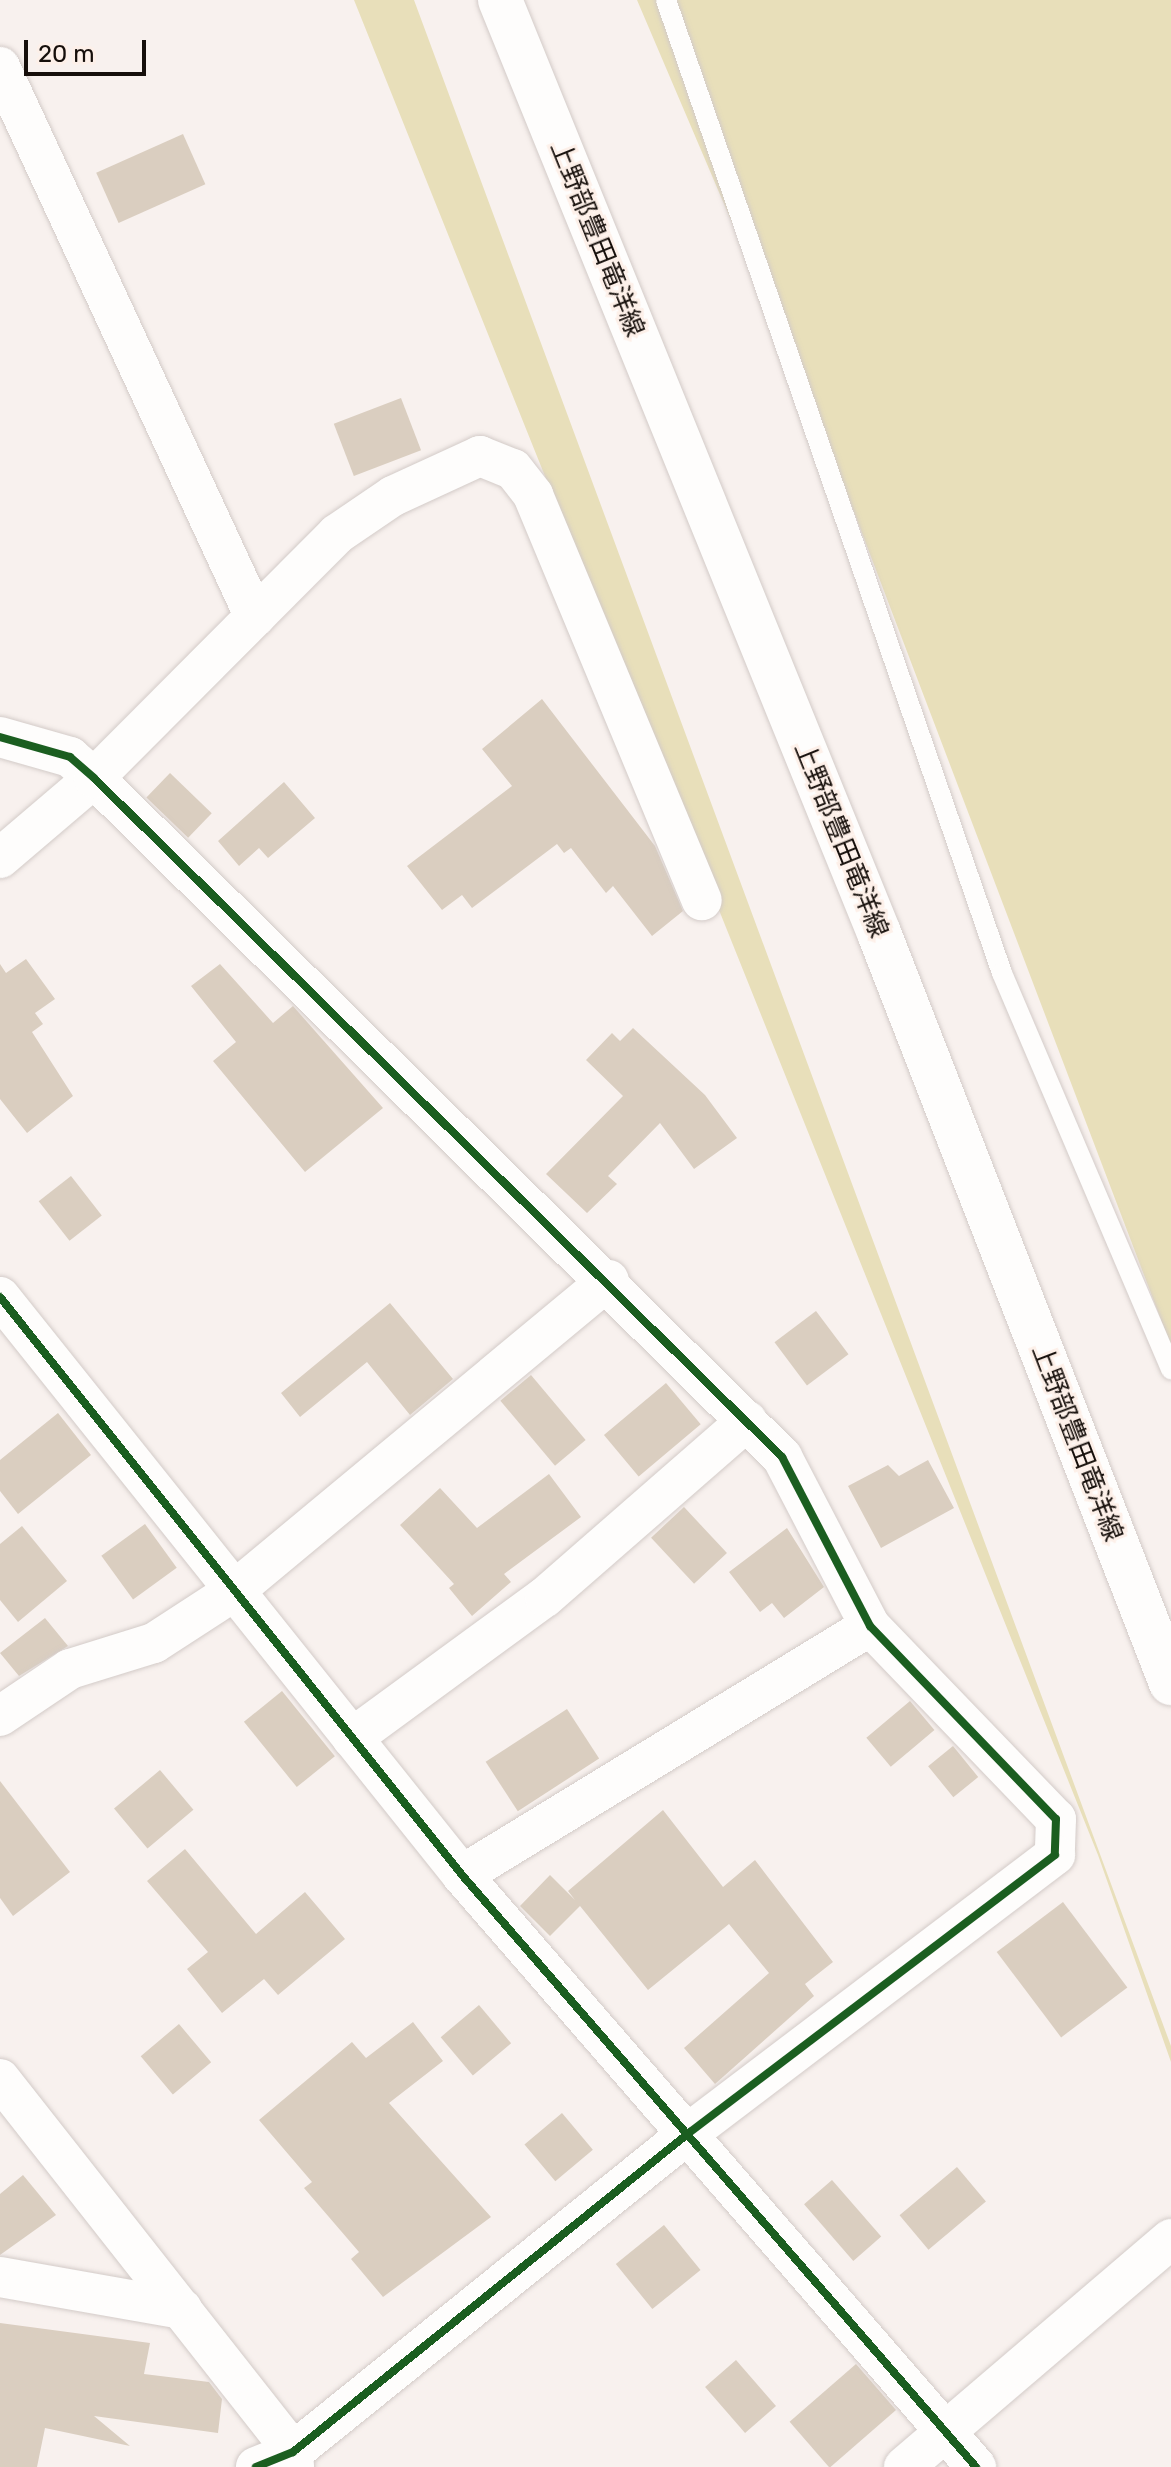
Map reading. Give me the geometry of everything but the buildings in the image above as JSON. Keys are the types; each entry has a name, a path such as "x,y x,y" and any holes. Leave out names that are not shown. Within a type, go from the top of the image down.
{"main road":[{"name":"上野部豊田竜洋線","path":"500,0 879,933 1171,1683"}],"street":[{"path":"0,67 255,617"},
{"path":"0,858 94,778 337,534 393,496 480,456 513,469 533,495 702,900"},
{"path":"0,737 70,757 94,778 306,981 433,1119 609,1280 747,1421 782,1457 870,1626 1056,1819 1055,1855 690,2132 294,2460 256,2467"},
{"path":"0,1716 70,1669 154,1643 234,1591 609,1280"},
{"path":"0,1297 462,1875 690,2132 976,2467"},
{"path":"352,1738 545,1597 747,1421"},
{"path":"462,1875 870,1626"},
{"path":"0,2079 182,2309 294,2460"},
{"path":"904,2467 1171,2239"},
{"path":"0,2277 182,2309"}],"lane":[{"path":"666,0 1002,973 1171,1370"}],"shaded area":[{"path":"354,0 414,0 1171,2046 1171,2062 1098,1855"},
{"path":"637,0 1171,0 1171,1346 841,478"}],"cycle path":[{"path":"0,737 70,757 94,778 782,1457 870,1626 1056,1819 1055,1855 690,2132 293,2452 256,2467"},
{"path":"0,1297 462,1875 976,2467"}]}
